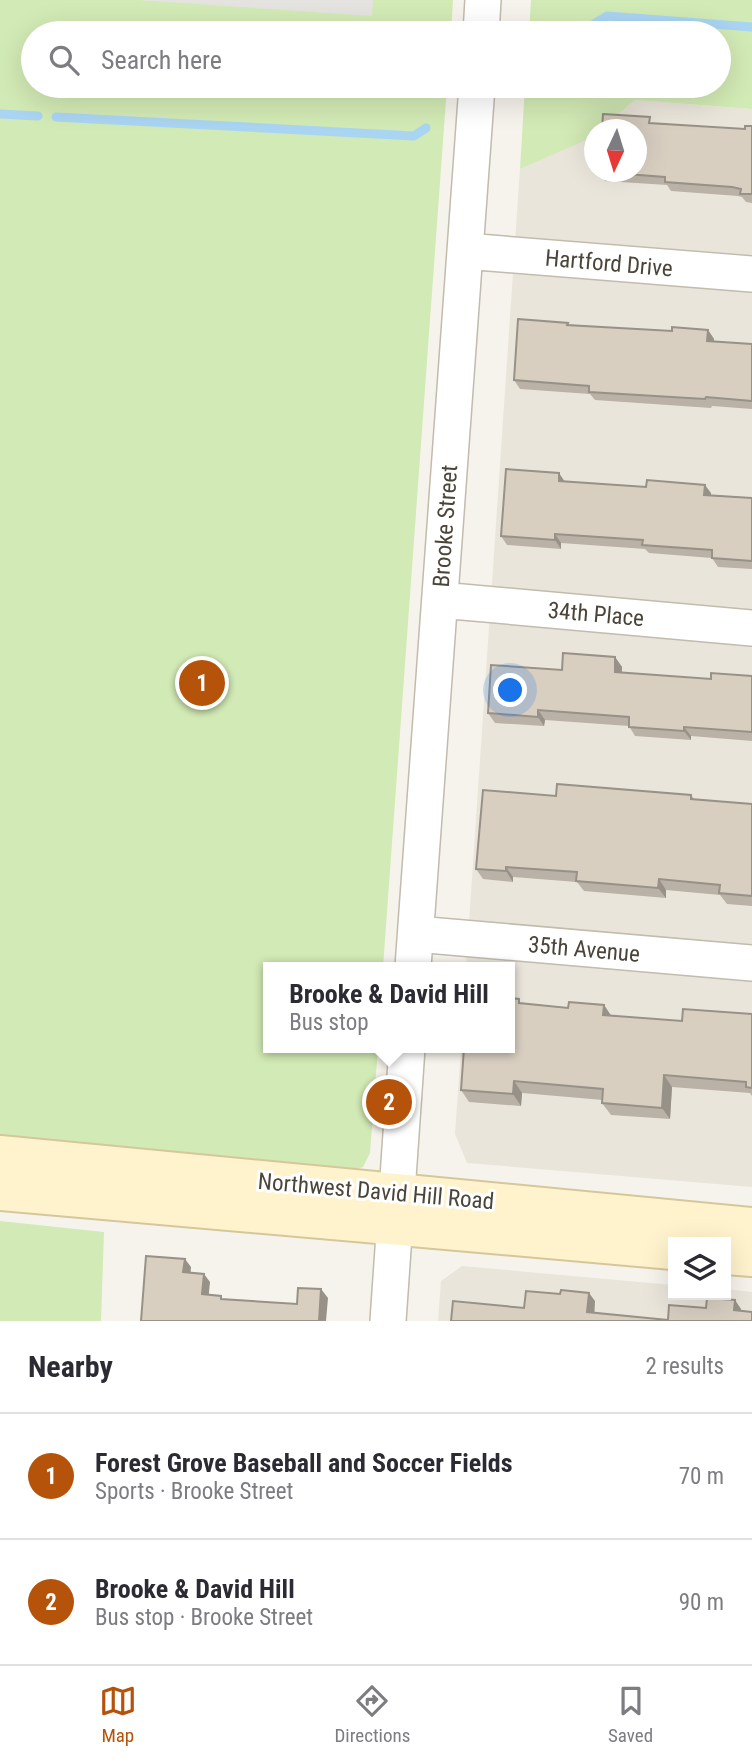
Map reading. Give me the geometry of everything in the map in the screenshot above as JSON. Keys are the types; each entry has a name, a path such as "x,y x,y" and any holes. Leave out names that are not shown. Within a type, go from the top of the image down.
{"street":[{"path":"482,21 484,0"},
{"name":"Brooke Street","path":"415,951 476,98"},
{"name":"Hartford Drive","path":"465,251 752,274"},
{"name":"34th Place","path":"440,600 752,628"},
{"name":"35th Avenue","path":"415,951 752,963"},
{"path":"388,1321 407,1053"},
{"name":"Northwest David Hill Road","path":"0,1155 668,1249"},
{"name":"Northwest David Hill Road","path":"0,1191 752,1227"},
{"path":"731,1255 752,1257"}],"shaded area":[{"path":"138,0 373,0 372,16"},
{"path":"635,100 752,109 752,1187 467,1163 455,1134 461,1053 515,1053 515,962 466,962 520,169 584,140 584,182 647,182 647,119 613,119"},
{"path":"462,1266 668,1285 668,1300 731,1300 731,1290 752,1292 752,1321 438,1321 441,1281"}],"green space":[{"path":"0,0 453,0 452,21 21,21 21,98 446,98 383,962 263,962 263,1053 378,1053 370,1153 363,1167 347,1173 0,1144"},
{"path":"531,0 752,0 752,109 635,100 613,119 584,119 584,141 520,169 524,98 731,98 731,21 530,21"},
{"path":"0,1221 104,1232 101,1321 0,1321"}],"building":[{"path":"603,114 650,117 649,123 745,129 745,126 752,126 752,194 740,194 741,189 732,187 665,182 665,177 647,176 647,119 603,119"},
{"path":"518,319 568,323 567,325 672,331 672,327 708,330 707,341 752,344 752,401 589,392 589,386 514,380"},
{"path":"506,469 559,473 559,481 646,487 647,480 705,485 704,495 752,498 752,561 712,558 712,550 642,545 643,540 555,534 555,540 501,536"},
{"path":"563,653 615,657 615,672 711,679 711,673 752,676 752,732 684,727 684,731 629,727 629,717 538,710 538,717 488,713 491,665 562,670"},
{"path":"557,784 691,795 691,799 752,804 752,896 719,893 720,885 659,879 658,888 576,881 577,872 506,867 506,871 476,869 483,790 556,796"},
{"path":"515,999 519,999 519,1003 568,1008 569,1002 604,1005 603,1015 682,1021 683,1009 752,1014 752,1088 746,1087 746,1082 664,1075 662,1108 602,1103 603,1089 514,1081 513,1094 461,1090 464,1053 515,1053"},
{"path":"146,1256 185,1259 183,1272 204,1274 202,1294 221,1296 221,1299 297,1304 298,1288 321,1289 319,1321 141,1321"},
{"path":"561,1290 589,1293 587,1312 668,1320 669,1305 706,1308 707,1300 735,1300 734,1310 752,1312 752,1321 451,1321 453,1301 524,1308 526,1291 560,1294"}],"waterway":[{"path":"599,21 607,16 673,21"},
{"path":"731,25 752,27"},
{"path":"0,114 38,116"},
{"path":"56,117 414,136 426,128"}],"place":[{"name":"Forest Grove Baseball and Soccer Fields","path":"202,683"},
{"name":"Brooke & David Hill","path":"389,1102"}]}
